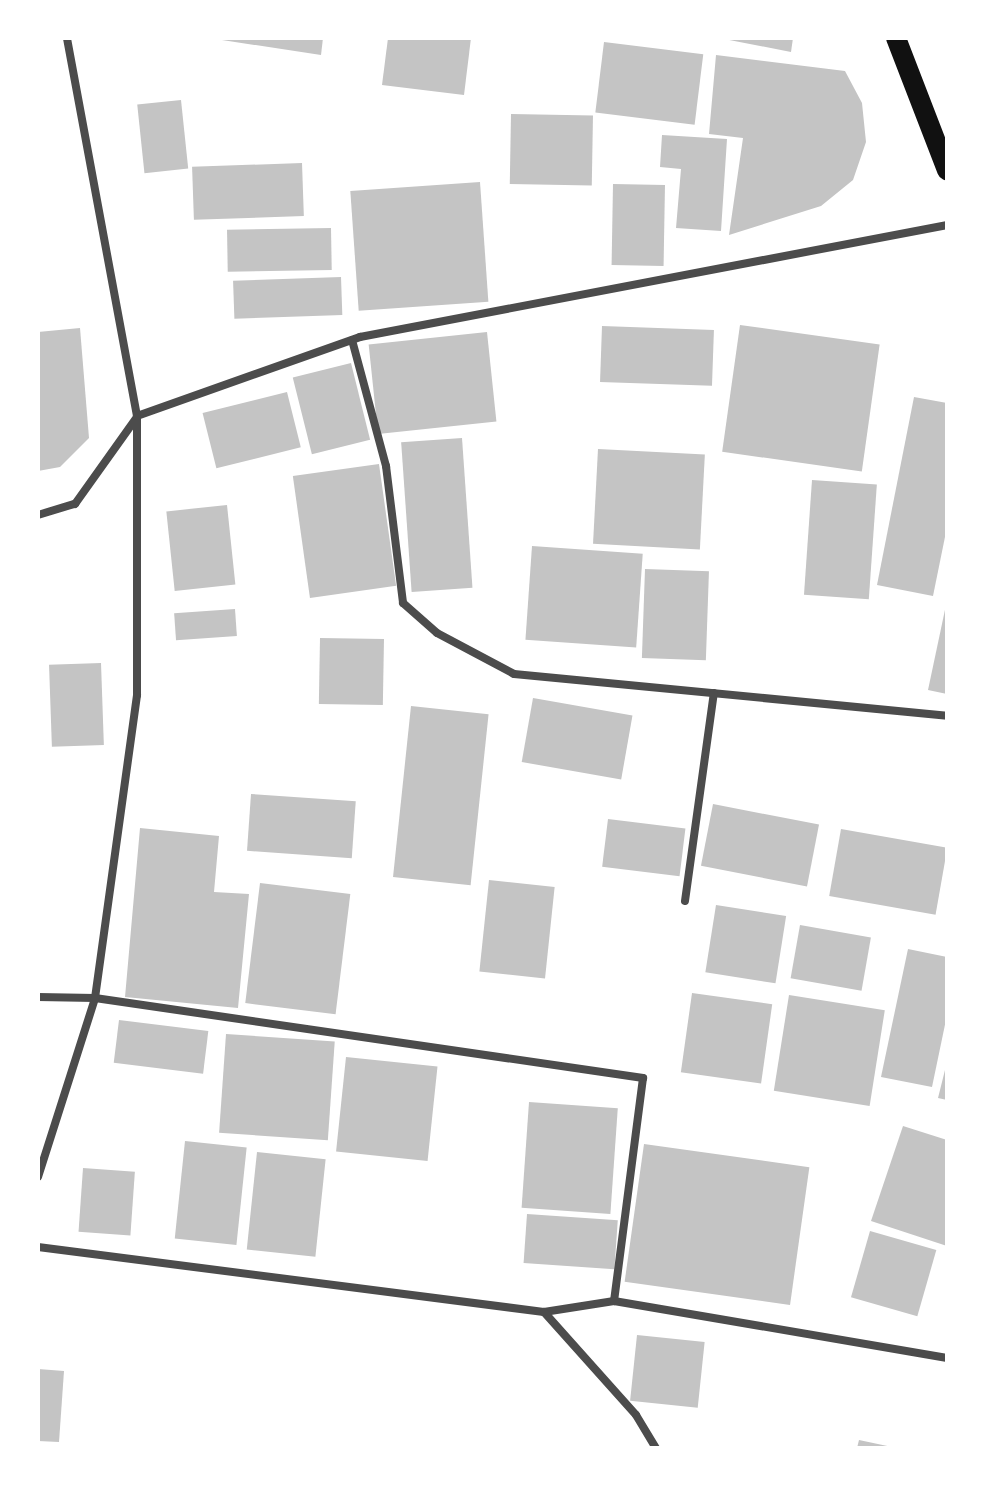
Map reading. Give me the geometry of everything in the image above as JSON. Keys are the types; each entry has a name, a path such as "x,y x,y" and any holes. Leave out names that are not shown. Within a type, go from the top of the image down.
{"main road":[{"path":"896,38 947,170"}],"street":[{"path":"38,1177 95,998 137,695 137,416 67,38"},
{"path":"38,515 75,504 137,416 352,340 947,225"},
{"path":"352,340 386,466 403,603 437,633 514,674 947,716"},
{"path":"685,901 714,693"},
{"path":"38,997 95,998 643,1078 614,1301"},
{"path":"38,1247 544,1312 614,1301 947,1358"},
{"path":"544,1312 636,1415 656,1448"}],"building":[{"path":"209,38 323,38 321,55"},
{"path":"388,38 471,38 464,95 382,85"},
{"path":"719,38 793,38 791,52"},
{"path":"604,42 703,54 695,125 595,112"},
{"path":"716,55 845,71 862,103 866,142 853,180 821,206 729,235 743,138 709,134"},
{"path":"181,100 188,169 144,173 137,105"},
{"path":"511,114 593,115 592,185 510,184"},
{"path":"662,135 727,139 721,231 676,228 681,169 660,167"},
{"path":"302,163 304,216 194,220 192,167"},
{"path":"480,182 488,302 359,311 350,191"},
{"path":"613,184 665,185 664,266 612,265"},
{"path":"331,228 332,270 228,272 227,230"},
{"path":"341,277 342,315 234,319 233,281"},
{"path":"740,325 880,345 862,471 722,452"},
{"path":"602,326 714,330 712,386 600,382"},
{"path":"80,328 89,438 60,467 38,471 38,332"},
{"path":"487,332 496,422 378,434 369,344"},
{"path":"351,363 370,440 312,454 293,378"},
{"path":"287,392 301,447 216,468 203,413"},
{"path":"914,397 947,403 947,527 933,596 877,585"},
{"path":"462,438 472,588 412,592 401,442"},
{"path":"598,449 705,455 700,549 593,544"},
{"path":"379,464 396,586 310,598 293,476"},
{"path":"812,480 877,485 869,599 804,595"},
{"path":"227,505 235,585 175,591 166,511"},
{"path":"532,546 643,554 636,648 525,640"},
{"path":"645,569 709,571 706,660 642,658"},
{"path":"947,605 947,694 928,690"},
{"path":"235,609 237,636 176,640 174,613"},
{"path":"320,638 384,639 383,705 319,704"},
{"path":"101,663 104,745 52,747 49,665"},
{"path":"533,698 632,716 621,780 522,762"},
{"path":"411,706 489,714 471,885 393,877"},
{"path":"251,794 356,801 352,858 247,851"},
{"path":"713,804 819,825 807,886 701,866"},
{"path":"608,819 685,829 680,876 602,867"},
{"path":"140,828 219,836 214,892 249,894 238,1008 125,997"},
{"path":"841,829 947,848 936,915 829,896"},
{"path":"489,880 555,887 545,978 479,971"},
{"path":"260,883 350,894 336,1014 245,1003"},
{"path":"716,905 786,916 775,983 705,972"},
{"path":"800,925 871,938 862,991 791,978"},
{"path":"908,949 947,957 947,1015 932,1087 881,1077"},
{"path":"692,993 772,1004 761,1083 681,1072"},
{"path":"789,995 885,1010 870,1106 774,1091"},
{"path":"119,1020 208,1031 203,1074 114,1063"},
{"path":"226,1034 335,1042 328,1140 219,1133"},
{"path":"346,1057 437,1067 428,1161 336,1151"},
{"path":"947,1066 947,1100 938,1098"},
{"path":"529,1102 618,1108 610,1214 522,1208"},
{"path":"903,1126 947,1140 947,1246 871,1221"},
{"path":"185,1141 247,1147 236,1245 175,1238"},
{"path":"644,1144 809,1167 790,1305 625,1282"},
{"path":"257,1152 326,1159 315,1257 247,1249"},
{"path":"83,1168 135,1172 130,1235 79,1232"},
{"path":"527,1214 618,1220 614,1269 524,1263"},
{"path":"870,1231 936,1250 917,1316 851,1297"},
{"path":"637,1335 705,1342 698,1408 630,1401"},
{"path":"38,1369 64,1371 59,1442 38,1441"},
{"path":"859,1440 892,1447 892,1448 857,1448"}]}
